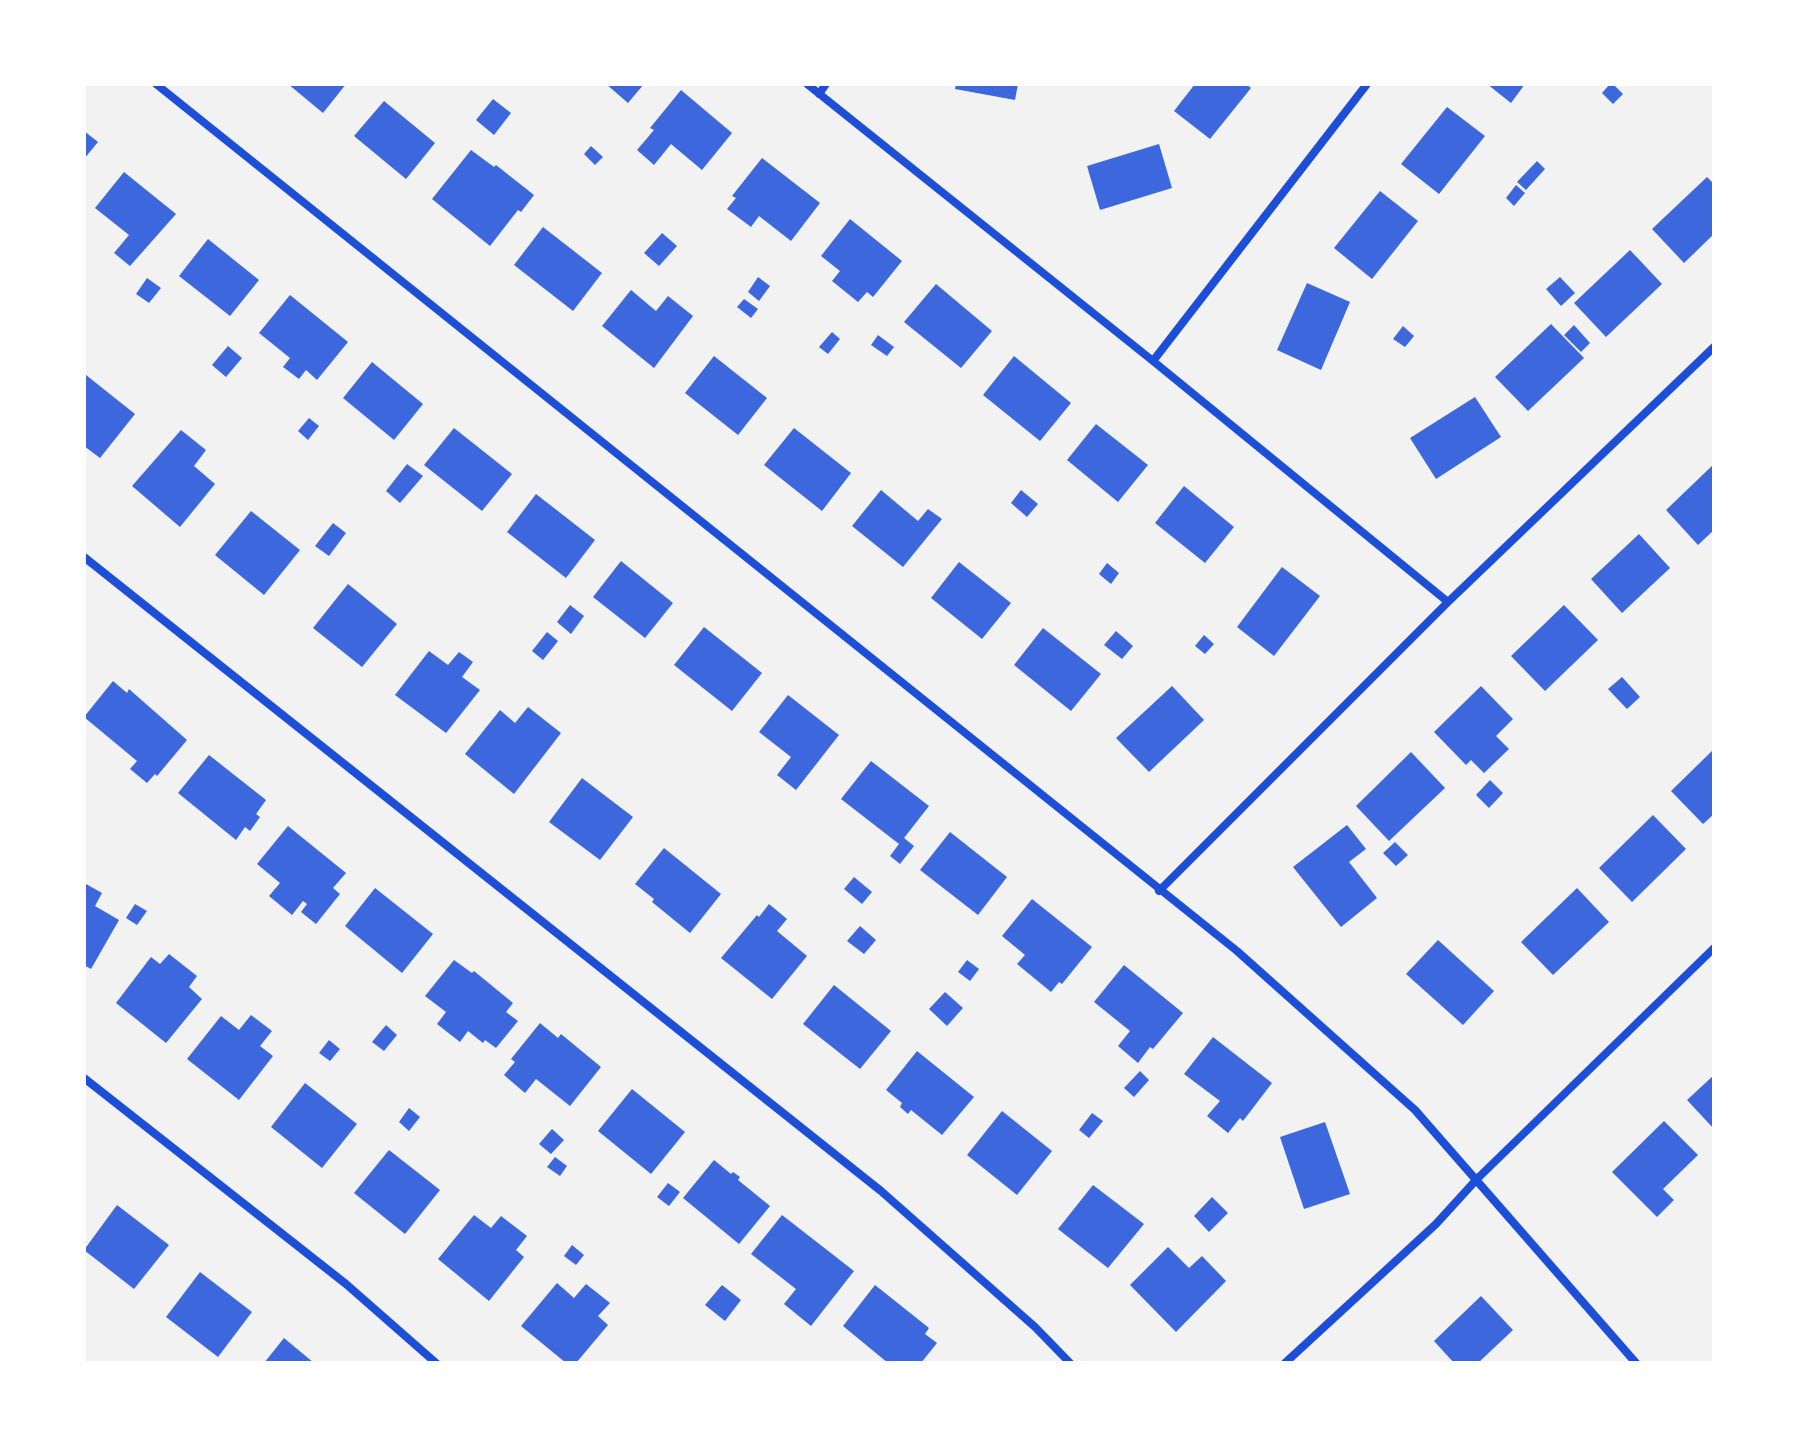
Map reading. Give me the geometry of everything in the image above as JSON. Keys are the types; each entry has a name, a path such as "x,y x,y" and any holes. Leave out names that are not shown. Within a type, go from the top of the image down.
{"street":[{"path":"156,84 1237,951 1415,1110 1636,1363"},
{"path":"807,84 1448,602"},
{"path":"819,94 826,84"},
{"path":"1153,361 1367,84"},
{"path":"1159,891 1448,602 1714,347"},
{"path":"84,557 881,1191 1035,1327 1070,1363"},
{"path":"1285,1363 1436,1224 1477,1179 1714,948"},
{"path":"84,1078 346,1284 436,1363"}],"building":[{"path":"288,84 346,84 323,113"},
{"path":"606,84 644,84 628,103"},
{"path":"956,84 1018,84 1015,100 955,89"},
{"path":"1195,84 1246,84 1251,88 1210,139 1174,111"},
{"path":"1487,84 1525,84 1511,103"},
{"path":"1610,84 1623,94 1613,104 1602,93"},
{"path":"681,90 732,133 702,170 671,144 654,165 637,150 654,130 650,128"},
{"path":"493,99 511,113 494,135 476,120"},
{"path":"384,101 435,143 406,179 354,136"},
{"path":"1447,107 1485,136 1439,194 1401,164"},
{"path":"84,131 98,142 84,159"},
{"path":"1159,144 1172,188 1100,210 1087,166"},
{"path":"591,146 603,157 595,165 584,154"},
{"path":"471,150 534,195 490,246 432,199"},
{"path":"762,158 820,203 791,241 759,216 751,227 727,209 736,198 732,196"},
{"path":"1537,161 1545,169 1526,190 1517,182"},
{"path":"124,172 176,214 130,266 114,253 129,235 95,208"},
{"path":"1707,177 1714,184 1714,234 1684,263 1652,229"},
{"path":"1516,185 1525,193 1514,206 1506,198"},
{"path":"1380,191 1418,221 1372,279 1334,248"},
{"path":"850,219 902,261 873,297 867,292 858,302 832,281 840,271 821,256"},
{"path":"543,227 602,273 573,311 514,265"},
{"path":"662,233 677,246 659,266 644,253"},
{"path":"208,239 259,280 230,316 179,276"},
{"path":"1630,250 1662,284 1606,337 1574,303"},
{"path":"758,277 770,286 759,301 748,292"},
{"path":"1560,277 1575,293 1561,306 1546,289"},
{"path":"147,278 161,288 149,303 136,294"},
{"path":"1307,283 1350,302 1321,370 1277,350"},
{"path":"936,284 992,331 961,368 904,322"},
{"path":"631,290 656,311 668,296 693,316 654,368 602,326"},
{"path":"290,295 348,342 317,380 306,370 299,379 283,367 290,358 259,333"},
{"path":"744,299 758,309 751,318 737,307"},
{"path":"1551,324 1584,358 1528,411 1495,377"},
{"path":"1574,325 1590,343 1581,352 1564,335"},
{"path":"1403,326 1414,336 1405,347 1393,339"},
{"path":"832,332 840,339 828,354 819,347"},
{"path":"878,335 894,347 887,356 871,345"},
{"path":"228,346 242,358 226,377 212,365"},
{"path":"714,356 767,398 738,435 685,393"},
{"path":"1014,356 1071,403 1040,441 983,395"},
{"path":"372,362 423,404 394,440 343,398"},
{"path":"86,375 135,414 100,458 84,446"},
{"path":"1475,397 1501,437 1436,479 1410,438"},
{"path":"309,418 319,426 308,440 298,431"},
{"path":"1096,424 1148,465 1118,502 1067,460"},
{"path":"454,428 512,474 482,511 424,465"},
{"path":"794,428 851,473 822,511 764,465"},
{"path":"181,430 206,450 194,466 215,484 180,527 132,486"},
{"path":"407,464 423,476 400,503 386,491"},
{"path":"1714,464 1714,530 1698,545 1666,510"},
{"path":"1184,486 1234,527 1205,563 1155,523"},
{"path":"881,490 918,521 928,509 942,519 903,567 852,526"},
{"path":"1021,490 1038,504 1027,517 1011,503"},
{"path":"536,494 595,540 566,578 507,532"},
{"path":"251,511 300,550 264,595 215,555"},
{"path":"333,523 346,533 329,556 315,546"},
{"path":"1639,534 1670,568 1622,613 1591,579"},
{"path":"621,561 673,603 645,638 593,597"},
{"path":"959,562 1011,603 982,639 931,598"},
{"path":"1107,563 1119,573 1111,584 1099,574"},
{"path":"1282,567 1320,596 1274,656 1237,627"},
{"path":"348,584 397,624 362,667 313,628"},
{"path":"570,605 584,616 571,634 557,622"},
{"path":"1564,605 1598,640 1545,691 1511,656"},
{"path":"704,627 762,673 732,711 674,665"},
{"path":"1043,628 1101,674 1071,711 1014,665"},
{"path":"1116,631 1133,646 1122,659 1104,645"},
{"path":"547,632 558,641 543,660 532,651"},
{"path":"1204,635 1214,644 1205,654 1195,646"},
{"path":"429,651 448,665 459,652 473,662 462,677 480,690 446,733 395,695"},
{"path":"1622,677 1640,697 1627,709 1608,689"},
{"path":"113,681 127,693 129,689 187,740 157,776 155,774 147,783 130,769 137,761 84,717"},
{"path":"1172,686 1204,720 1149,772 1116,738"},
{"path":"1481,686 1513,719 1496,736 1509,749 1484,773 1471,760 1466,765 1434,732"},
{"path":"788,695 839,735 796,790 777,775 791,757 759,732"},
{"path":"528,707 561,733 514,794 465,754 500,710 515,723"},
{"path":"1714,749 1714,814 1703,824 1671,791"},
{"path":"1411,752 1445,788 1389,841 1356,806"},
{"path":"209,755 266,800 256,814 260,817 250,831 245,827 236,840 178,793"},
{"path":"871,761 929,806 904,838 914,846 900,864 890,856 899,844 841,799"},
{"path":"582,778 633,817 600,860 549,822"},
{"path":"1490,780 1503,793 1489,808 1476,795"},
{"path":"1653,815 1686,849 1632,902 1599,868"},
{"path":"1347,825 1366,849 1349,862 1377,898 1341,927 1293,867"},
{"path":"288,826 346,873 333,888 340,894 316,924 301,912 307,904 303,901 292,915 269,896 280,883 257,864"},
{"path":"950,832 1007,877 978,915 920,870"},
{"path":"1395,842 1408,855 1396,866 1383,853"},
{"path":"664,848 721,894 690,933 635,884"},
{"path":"854,877 872,892 862,904 844,889"},
{"path":"86,884 102,893 95,906 119,920 91,969 84,965"},
{"path":"375,888 433,934 402,973 345,926"},
{"path":"1577,888 1609,922 1553,975 1521,942"},
{"path":"1032,899 1092,947 1062,984 1059,982 1051,992 1017,964 1025,955 1002,936"},
{"path":"135,904 147,911 137,925 126,918"},
{"path":"769,904 787,919 777,931 807,956 772,999 721,958"},
{"path":"860,926 876,940 864,954 847,941"},
{"path":"1438,940 1494,991 1463,1025 1406,974"},
{"path":"169,954 197,976 189,987 202,999 166,1043 116,1003 151,957 160,964"},
{"path":"454,960 472,973 474,971 513,1003 506,1012 518,1021 496,1048 485,1040 483,1043 468,1031 460,1042 437,1024 446,1012 425,996"},
{"path":"967,960 979,969 970,981 958,972"},
{"path":"1124,965 1183,1013 1138,1063 1118,1046 1130,1031 1094,1002"},
{"path":"834,985 891,1031 860,1069 803,1024"},
{"path":"945,992 963,1008 947,1026 929,1009"},
{"path":"251,1015 272,1031 260,1046 273,1056 239,1100 187,1059 221,1016 239,1030"},
{"path":"540,1023 558,1038 561,1034 601,1067 570,1106 536,1079 525,1093 504,1075 515,1062 511,1059"},
{"path":"386,1025 397,1035 384,1051 372,1042"},
{"path":"1213,1037 1272,1083 1243,1121 1240,1118 1228,1133 1207,1116 1220,1101 1184,1074"},
{"path":"329,1040 340,1049 330,1061 319,1053"},
{"path":"917,1051 974,1097 942,1135 911,1110 908,1114 900,1107 902,1103 886,1090"},
{"path":"1140,1071 1149,1080 1134,1097 1124,1088"},
{"path":"1714,1075 1714,1129 1687,1100"},
{"path":"305,1083 357,1124 322,1168 271,1127"},
{"path":"632,1089 685,1132 651,1174 598,1131"},
{"path":"409,1108 420,1117 409,1131 399,1122"},
{"path":"1002,1111 1052,1151 1017,1195 967,1155"},
{"path":"1092,1113 1103,1121 1089,1138 1079,1130"},
{"path":"1664,1121 1698,1155 1663,1189 1674,1200 1657,1217 1612,1172"},
{"path":"1325,1122 1350,1194 1304,1209 1280,1137"},
{"path":"552,1129 564,1140 551,1154 539,1144"},
{"path":"389,1150 440,1190 405,1234 354,1193"},
{"path":"555,1157 567,1166 560,1176 547,1167"},
{"path":"714,1160 731,1174 733,1172 740,1177 738,1180 770,1206 739,1244 683,1198"},
{"path":"668,1183 680,1192 669,1206 657,1197"},
{"path":"1093,1185 1144,1224 1108,1268 1058,1229"},
{"path":"1212,1197 1228,1213 1209,1232 1194,1216"},
{"path":"117,1205 169,1245 134,1289 84,1250"},
{"path":"474,1215 491,1228 501,1216 527,1236 516,1250 524,1257 489,1301 438,1259"},
{"path":"782,1215 854,1271 811,1326 784,1304 796,1289 751,1254"},
{"path":"572,1245 584,1255 576,1265 564,1256"},
{"path":"1168,1247 1189,1268 1202,1256 1226,1281 1176,1332 1130,1285"},
{"path":"200,1272 252,1312 218,1357 166,1317"},
{"path":"557,1283 574,1298 586,1284 610,1303 598,1316 608,1325 576,1363 566,1363 521,1326"},
{"path":"722,1285 741,1300 725,1321 705,1305"},
{"path":"875,1285 929,1328 925,1334 937,1343 921,1363 888,1363 843,1326"},
{"path":"1481,1296 1513,1330 1478,1363 1454,1363 1434,1341"},
{"path":"284,1338 314,1363 264,1363"}]}
